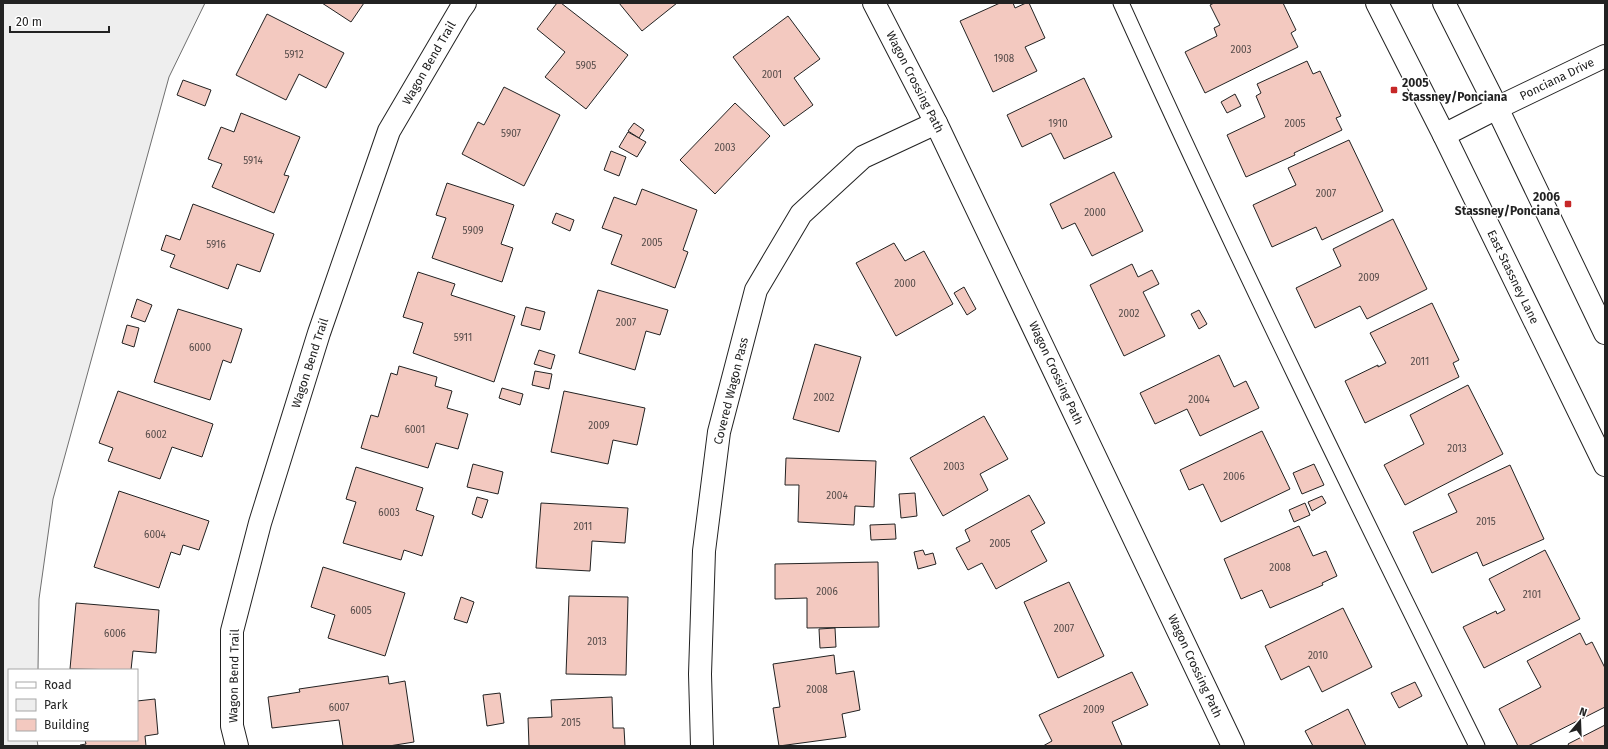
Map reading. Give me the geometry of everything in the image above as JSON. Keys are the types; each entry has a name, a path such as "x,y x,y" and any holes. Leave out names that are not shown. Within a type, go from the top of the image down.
{"street":[{"name":"Wagon Bend Trail","path":"237,746 232,726 232,631 263,516 319,333 389,131 460,10 466,3"},
{"name":"Wagon Crossing Path","path":"874,3 936,123 1233,746"},
{"name":"East Stassney Lane","path":"1377,3 1444,135 1605,465"},
{"path":"1444,3 1497,108 1605,333"},
{"name":"Ponciana Drive","path":"1444,135 1605,56"},
{"name":"Covered Wagon Pass","path":"702,746 700,674 705,543 719,432 756,290 801,214 863,157 936,123"}],"lane":[{"path":"1121,3 1173,117 1340,466 1478,746"}],"green space":[{"path":"3,3 205,3 169,77 53,499 39,599 38,669 8,669 8,741 37,741 38,746 3,746"}],"building":[{"path":"322,3 364,3 351,22"},
{"path":"557,3 561,3 628,55 586,109 545,77 565,52 537,29"},
{"path":"619,3 677,3 642,31"},
{"path":"1000,3 1013,3 1015,8 1029,3 1045,38 1025,47 1037,71 993,92 960,21"},
{"path":"1214,3 1283,3 1296,30 1291,33 1298,47 1205,93 1185,52 1217,36 1214,28 1220,25 1210,5"},
{"path":"267,14 344,53 326,88 299,74 286,100 236,75"},
{"path":"788,16 820,59 794,78 813,105 784,126 733,57"},
{"path":"1307,61 1313,74 1320,71 1341,116 1336,118 1342,130 1294,153 1295,155 1246,177 1227,135 1265,117 1256,96 1261,93 1257,84"},
{"path":"1084,78 1112,137 1064,159 1051,133 1022,147 1007,115"},
{"path":"183,80 211,90 205,106 177,95"},
{"path":"504,87 560,115 524,186 462,154 478,122 484,125"},
{"path":"1235,94 1241,106 1227,113 1221,102"},
{"path":"735,103 770,136 715,194 680,160"},
{"path":"241,113 300,137 284,175 289,176 274,213 212,187 222,164 208,159 221,127 234,132"},
{"path":"634,123 644,130 639,138 628,131"},
{"path":"628,132 646,142 637,157 619,147"},
{"path":"1349,140 1383,211 1322,240 1316,227 1272,247 1253,205 1296,185 1288,168"},
{"path":"611,151 626,157 619,176 604,170"},
{"path":"1114,172 1143,231 1092,256 1075,223 1062,229 1050,204"},
{"path":"447,183 514,205 501,244 513,248 502,282 432,258 446,218 436,215"},
{"path":"642,189 697,210 683,250 688,252 675,288 611,264 622,235 602,228 614,197 636,205"},
{"path":"193,204 274,234 260,272 237,264 228,289 170,267 175,255 161,250 166,235 180,240"},
{"path":"556,213 574,220 570,231 552,223"},
{"path":"1393,219 1427,289 1367,319 1360,306 1315,328 1296,288 1341,266 1333,249"},
{"path":"894,243 905,261 924,251 953,304 896,336 856,263"},
{"path":"1132,264 1138,277 1152,270 1159,284 1143,292 1165,336 1124,356 1090,285"},
{"path":"418,272 455,284 451,295 515,316 494,382 413,353 423,323 403,317"},
{"path":"964,287 976,309 967,315 954,293"},
{"path":"598,290 668,310 660,335 646,331 635,370 579,353"},
{"path":"137,299 152,305 145,322 131,317"},
{"path":"1432,303 1459,360 1453,363 1459,377 1365,423 1345,381 1378,365 1378,367 1386,363 1370,333"},
{"path":"526,307 545,312 540,330 521,325"},
{"path":"178,309 242,329 231,363 223,360 210,400 154,382"},
{"path":"1199,310 1207,324 1199,329 1191,314"},
{"path":"127,325 139,328 134,347 122,343"},
{"path":"815,344 861,357 839,432 793,419"},
{"path":"539,350 555,355 551,369 534,364"},
{"path":"1219,355 1234,387 1246,381 1259,408 1200,436 1187,409 1155,424 1140,393"},
{"path":"399,366 437,377 435,386 452,391 447,408 468,414 458,449 436,443 428,468 361,448 371,415 378,417 391,373 397,375"},
{"path":"535,371 552,374 549,389 532,385"},
{"path":"1468,385 1503,454 1405,505 1384,465 1424,444 1410,415"},
{"path":"502,388 523,394 520,405 499,398"},
{"path":"118,391 213,424 202,457 172,447 160,479 108,461 113,448 99,443"},
{"path":"564,391 645,408 637,445 613,440 608,464 551,452"},
{"path":"984,416 1008,459 980,474 988,490 943,516 910,458"},
{"path":"1262,431 1290,489 1221,522 1203,484 1189,490 1180,470"},
{"path":"786,458 876,461 874,507 855,506 854,525 798,522 799,485 785,485"},
{"path":"473,464 503,472 498,494 467,487"},
{"path":"1314,464 1324,485 1302,494 1293,473"},
{"path":"1510,465 1544,539 1483,566 1477,552 1432,573 1413,532 1457,512 1448,494"},
{"path":"356,467 423,488 416,510 434,516 422,556 404,550 401,560 343,543 356,502 346,499"},
{"path":"119,491 209,521 199,550 183,545 180,555 171,552 159,588 94,567"},
{"path":"915,493 917,516 901,518 899,494"},
{"path":"1029,495 1045,523 1031,531 1047,561 996,589 982,563 968,570 956,548 970,541 965,530"},
{"path":"1322,496 1326,503 1312,511 1308,502"},
{"path":"477,497 488,500 482,518 472,514"},
{"path":"541,503 628,508 625,543 592,541 590,571 536,568"},
{"path":"1305,503 1310,515 1294,522 1289,510"},
{"path":"895,524 896,539 871,540 870,525"},
{"path":"1299,526 1313,556 1326,551 1337,576 1322,583 1323,585 1270,608 1262,590 1241,599 1224,559"},
{"path":"923,550 925,555 933,553 936,564 918,569 914,552"},
{"path":"1545,550 1580,619 1484,668 1463,627 1496,611 1497,614 1505,610 1489,579"},
{"path":"878,562 879,627 807,628 807,598 775,599 775,564"},
{"path":"323,567 405,593 385,656 328,638 335,615 311,607"},
{"path":"1069,582 1104,656 1058,678 1024,602"},
{"path":"569,596 628,597 626,675 566,674"},
{"path":"461,597 474,602 467,623 454,619"},
{"path":"76,603 159,610 156,653 133,651 131,669 70,669"},
{"path":"1343,608 1372,667 1322,692 1309,666 1281,680 1265,646"},
{"path":"835,628 836,647 820,648 819,629"},
{"path":"1580,633 1586,645 1592,642 1605,668 1605,707 1528,746 1518,746 1499,709 1541,687 1527,661"},
{"path":"834,655 836,674 854,671 860,710 842,714 846,737 779,746 773,708 780,707 773,664"},
{"path":"1132,672 1148,705 1112,722 1122,745 1043,746 1052,741 1039,715"},
{"path":"388,676 389,684 405,681 414,742 389,746 343,746 339,720 272,728 268,697 300,692 299,689"},
{"path":"1415,682 1422,696 1399,708 1391,693"},
{"path":"500,693 504,723 487,726 483,695"},
{"path":"612,697 613,728 624,728 625,746 529,746 528,718 552,717 551,700"},
{"path":"155,699 158,734 145,736 146,746 80,746 86,744 85,741 138,741 138,701"},
{"path":"1348,709 1366,746 1313,746 1305,731"},
{"path":"1605,725 1605,746 1569,746 1568,744"}],"place":[{"name":"2005 Stassney/Ponciana","path":"1394,90"},
{"name":"2006 Stassney/Ponciana","path":"1568,204"}]}
